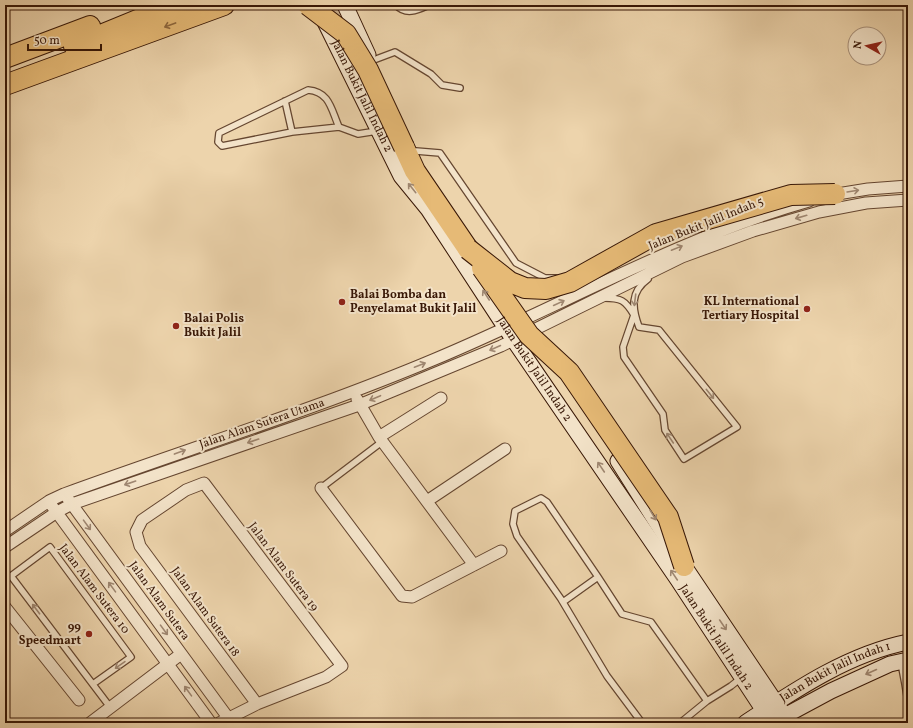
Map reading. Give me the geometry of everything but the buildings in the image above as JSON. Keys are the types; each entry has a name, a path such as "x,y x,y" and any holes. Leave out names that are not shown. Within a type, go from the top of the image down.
{"highway":[{"path":"5,58 148,5"},
{"path":"5,71 85,42 174,5"},
{"path":"5,85 224,5"},
{"path":"308,5 346,34 368,70 415,171 529,335 569,372 664,510 668,517 684,566"},
{"path":"468,249 510,282 525,288 546,289 570,282 656,234 792,195 835,194"}],"street":[{"name":"Jalan Bukit Jalil Indah 2","path":"316,5 401,176 428,209 510,334 678,580 742,678 773,715"},
{"name":"Jalan Bukit Jalil Indah 2","path":"345,5 425,171 644,499 773,715"},
{"name":"Jalan Bukit Jalil Indah 5","path":"527,325 666,253 766,213 835,194 868,189 908,186"},
{"name":"Jalan Bukit Jalil Indah 5","path":"527,325 597,298 669,264 752,231 819,212 866,203 908,200"},
{"path":"510,334 527,325"},
{"name":"Jalan Alam Sutera Utama","path":"5,531 49,501 64,494 353,392 388,377 510,334"},
{"name":"Jalan Alam Sutera Utama","path":"5,547 57,512 72,504 359,405 392,391 510,334"},
{"path":"388,377 392,391"},
{"path":"353,392 359,405 381,439 474,565"},
{"path":"381,439 441,398"},
{"path":"427,501 505,449"},
{"name":"Jalan Alam Sutera 18","path":"204,483 186,490 142,520 136,532 140,546 257,704"},
{"name":"Jalan Alam Sutera 19","path":"204,483 342,666 326,677 257,704"},
{"path":"322,488 402,596 412,597 501,551"},
{"name":"Jalan Alam Sutera","path":"64,494 181,654 227,721"},
{"path":"49,501 211,723"},
{"path":"5,607 79,700"},
{"name":"Jalan Bukit Jalil Indah 1","path":"773,715 835,668 885,647 908,642"},
{"path":"90,723 181,654"},
{"name":"Jalan Bukit Jalil Indah 1","path":"745,723 773,715 890,664 904,660"},
{"path":"227,721 257,704"}],"lane":[{"path":"396,5 403,11 412,12 429,5"},
{"path":"371,61 395,52 431,74 442,85 460,88"},
{"path":"339,127 327,99 319,91 308,90 219,133 218,142 222,146 292,132 339,127 358,134 379,131"},
{"path":"285,101 292,132"},
{"path":"416,151 440,153 516,263 546,278 566,278 646,235"},
{"path":"597,298 615,298 626,302 634,315 639,327 659,330 737,427 684,459 665,430 663,414 624,357 623,347 634,315 634,299 638,286 669,264"},
{"path":"322,488 381,439"},
{"path":"642,723 607,676 563,602 517,536 513,524 515,511 541,498 547,502 622,614 651,622 707,701"},
{"name":"Jalan Alam Sutera 10","path":"93,684 131,657 50,547 11,576 110,707"},
{"path":"563,602 598,577"},
{"path":"904,660 908,702"},
{"path":"680,723 707,701 742,678"}],"tunnel":[{"path":"328,5 342,34"}],"place":[{"name":"Balai Bomba dan Penyelamat Bukit Jalil","path":"342,302"},
{"name":"KL International Tertiary Hospital","path":"807,309"},
{"name":"Balai Polis Bukit Jalil","path":"176,326"},
{"name":"99 Speedmart","path":"89,634"}]}
